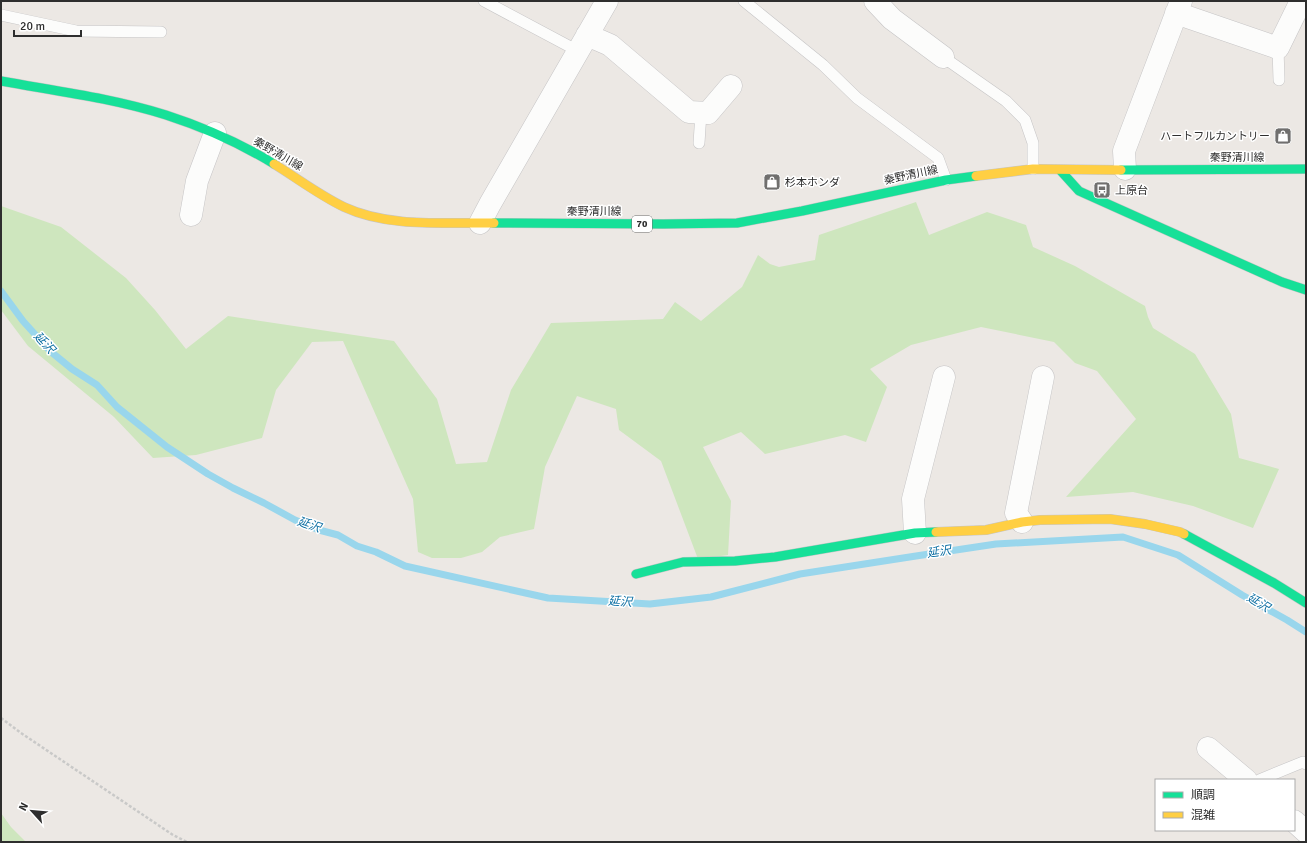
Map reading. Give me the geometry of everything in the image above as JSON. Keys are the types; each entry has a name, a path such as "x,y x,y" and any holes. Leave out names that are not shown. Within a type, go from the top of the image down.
{"main road":[{"name":"秦野清川線","path":"1,81 122,104 153,111 189,123 215,133 276,165 345,208 384,220 406,222 663,224 737,223 802,211 946,180 1033,169 1306,169"},
{"path":"1060,170 1079,191 1282,282 1306,290"},
{"path":"636,574 683,562 735,561 775,557 915,534 986,530 1022,522 1040,520 1110,519 1145,524 1180,532 1274,583 1306,603"}],"street":[{"path":"480,223 607,1"},
{"path":"875,1 892,19 944,57"},
{"path":"1125,169 1124,151 1179,7 1278,48 1302,3"},
{"path":"583,43 610,45 689,112 708,113 731,86"},
{"path":"191,215 197,181 215,133"},
{"path":"915,534 913,499 937,438 944,377"},
{"path":"1022,522 1016,513 1040,439 1043,377"},
{"path":"1208,748 1245,779"},
{"path":"1295,822 1306,832"}],"lane":[{"path":"484,1 583,43"},
{"path":"744,1 823,65 857,98 938,158 946,180"},
{"path":"1,15 76,31 161,32"},
{"path":"1278,48 1280,80"},
{"path":"944,57 1006,101 1025,120 1033,143 1033,169"},
{"path":"699,143 701,113"},
{"path":"1261,779 1303,762 1306,764"}],"path":[{"path":"1,718 167,831 187,842"}],"green space":[{"path":"916,202 929,235 987,212 1026,225 1033,247 1075,266 1145,306 1153,328 1195,354 1231,414 1239,458 1279,469 1253,528 1193,506 1133,492 1066,497 1136,419 1097,371 1075,363 1054,342 981,327 911,345 870,369 887,387 866,442 845,435 765,454 741,432 703,447 731,501 728,555 698,559 661,461 619,430 616,409 577,396 545,467 534,529 500,537 482,552 461,558 432,558 418,552 413,499 343,341 312,342 276,390 262,438 196,455 153,458 114,417 28,346 1,310 1,206 61,227 126,278 155,310 186,349 228,316 394,341 437,399 456,464 487,462 511,390 551,323 663,319 675,302 701,321 742,287 758,255 770,264 779,267 815,260 819,235"},
{"path":"1,813 11,827 26,842 1,842"}],"waterway":[{"name":"延沢","path":"1,291 23,321 50,351 72,369 97,385 117,407 167,447 208,474 295,520 319,530 338,535 357,546 376,552 405,566 548,598 650,604 711,597 800,574 996,544 1123,537 1178,555 1242,595 1306,632"}],"traffic: fast":[{"path":"1,81 105,99 166,115 221,136 274,164"},
{"path":"1121,170 1306,169"},
{"path":"1060,170 1079,191 1282,282 1306,290"},
{"path":"494,223 737,223 802,211 946,180 976,176"},
{"path":"636,574 683,562 735,561 775,557 915,533 936,532"},
{"path":"1184,534 1274,583 1306,603"}],"traffic: slow":[{"path":"274,164 326,197 361,214 398,221 494,223"},
{"path":"976,176 1033,169 1121,170"},
{"path":"936,532 986,530 1022,522 1040,520 1110,519 1145,524 1184,534"}],"place":[{"name":"ハートフルカントリー","path":"1283,136"},
{"name":"杉本ホンダ","path":"772,182"},
{"name":"上原台","path":"1102,190"}]}
